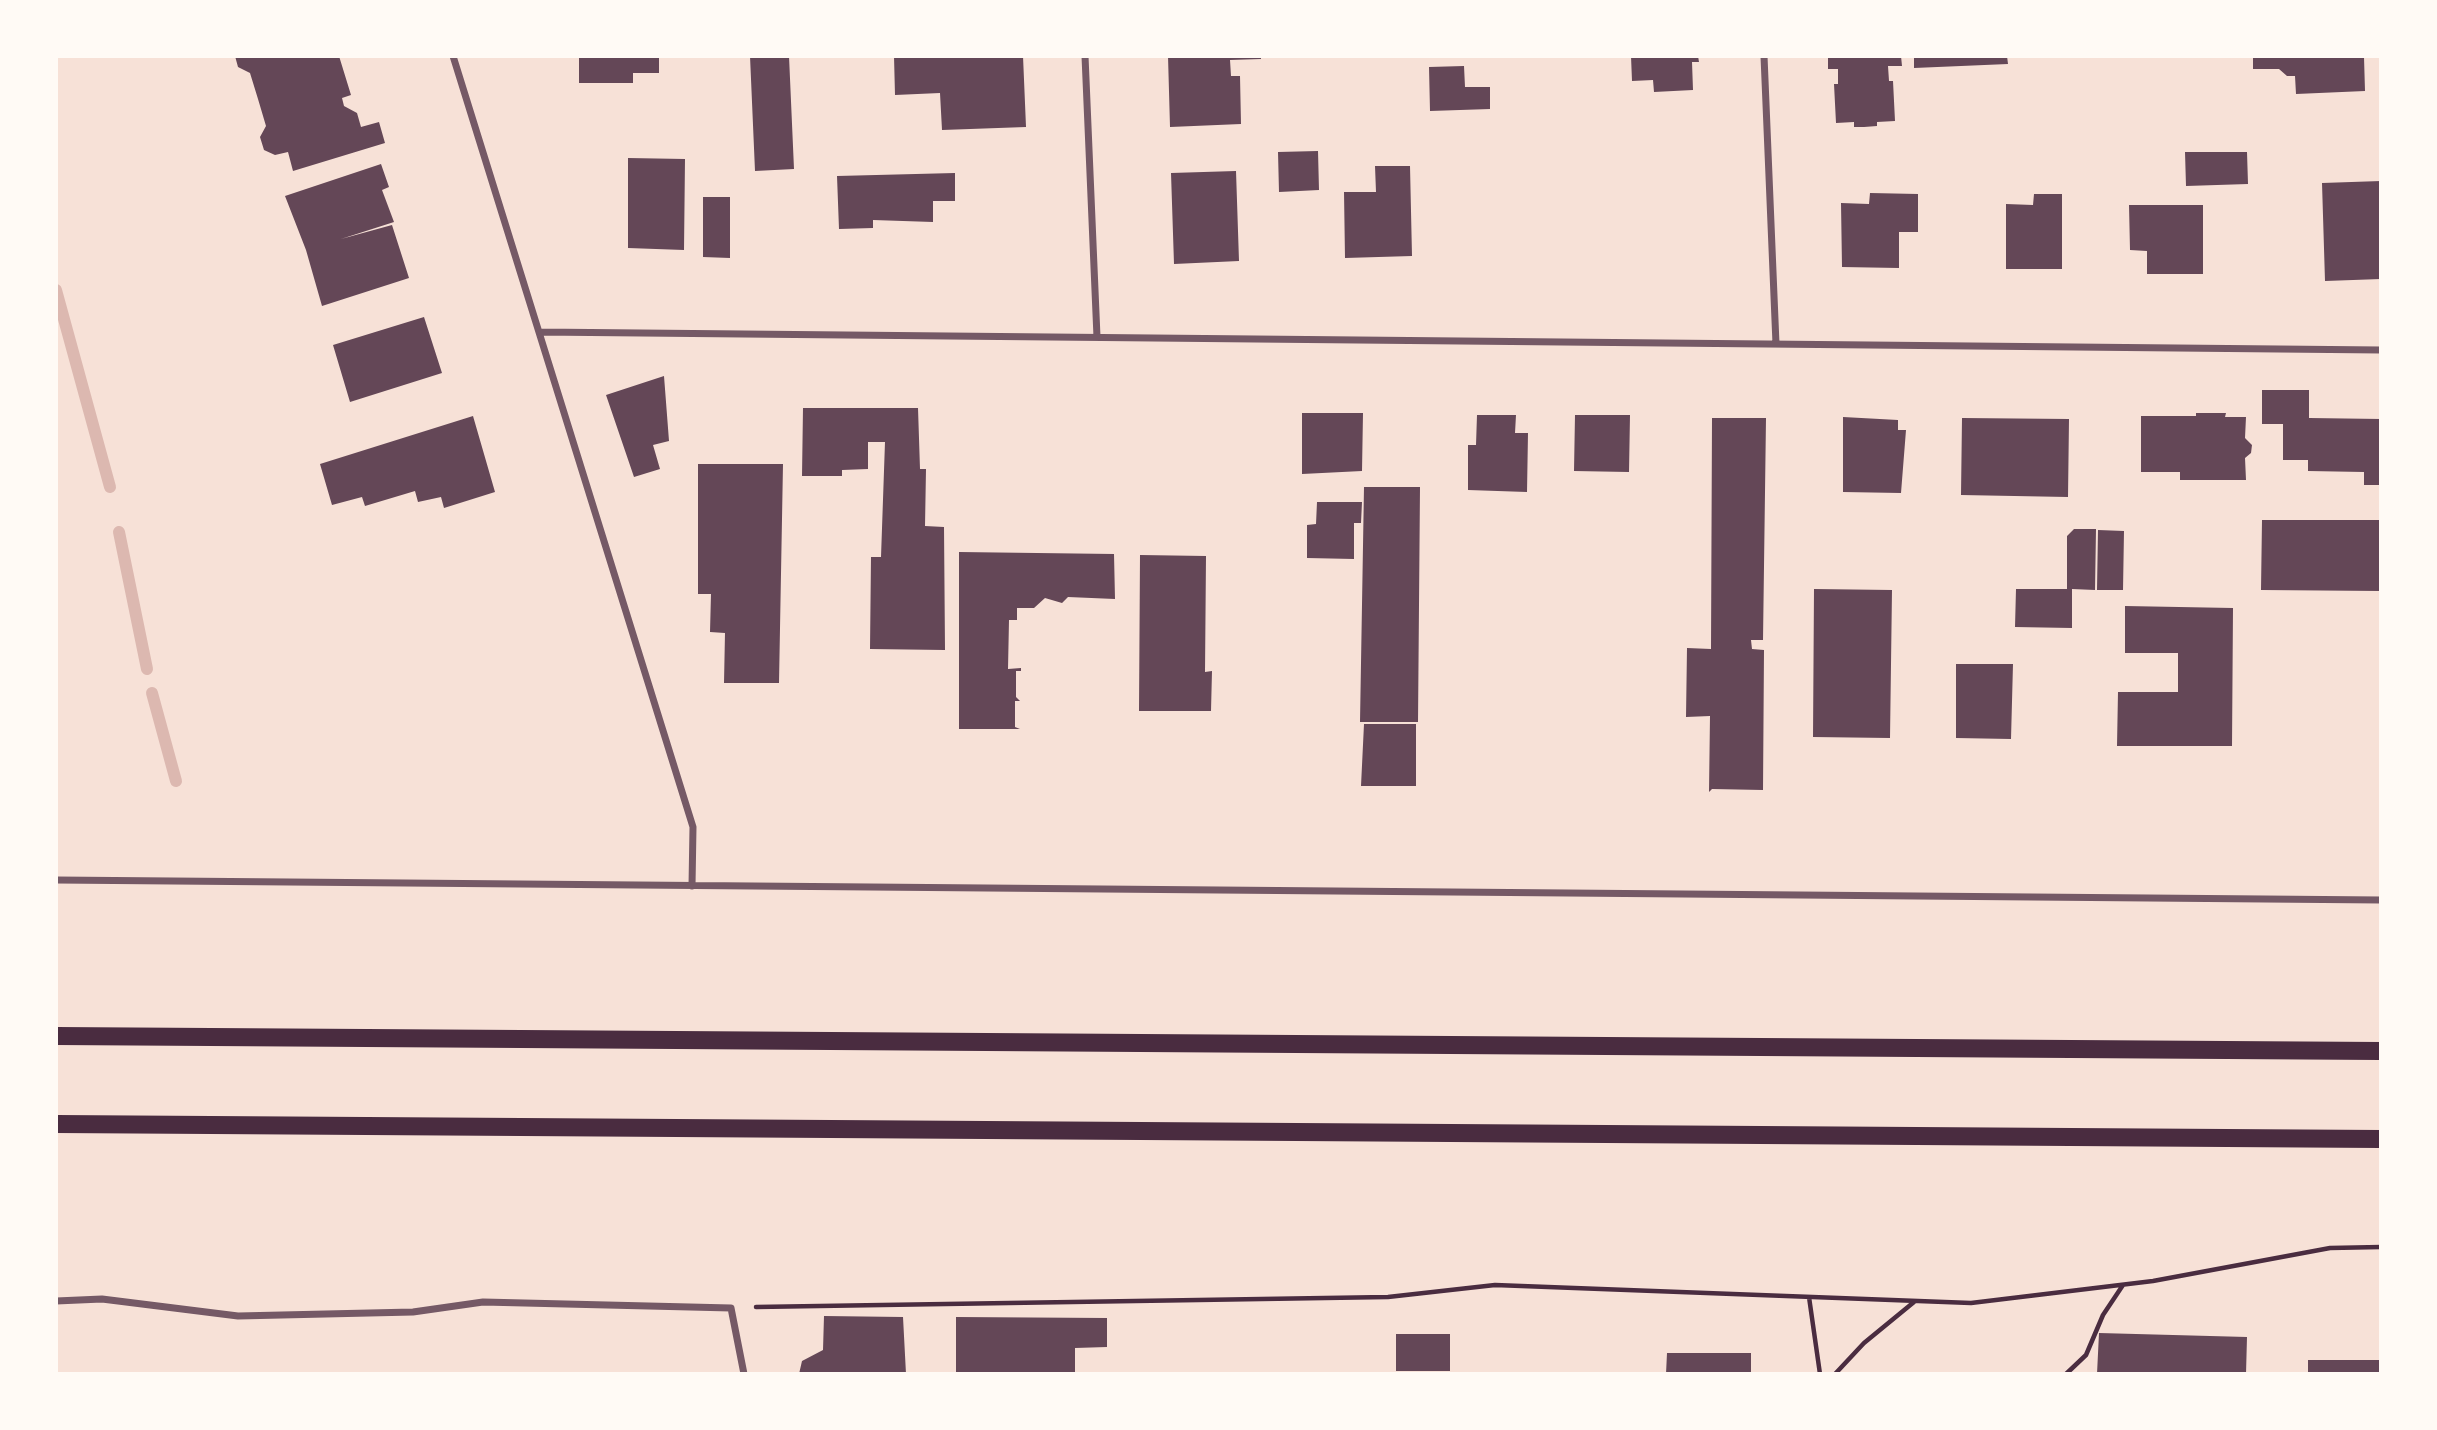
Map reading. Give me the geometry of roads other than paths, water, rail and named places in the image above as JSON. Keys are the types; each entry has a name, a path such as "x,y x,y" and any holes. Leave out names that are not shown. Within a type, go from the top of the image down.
{"main road":[{"path":"56,1036 2381,1051"},
{"path":"56,1124 2381,1139"}],"street":[{"path":"453,56 693,827 692,886"},
{"path":"1086,56 1097,337"},
{"path":"1764,56 1776,344"},
{"path":"539,332 2381,350"},
{"path":"56,880 2381,901"},
{"path":"56,1301 102,1299 238,1316 413,1312 483,1301 731,1308 744,1374"}],"waterway":[{"path":"56,290 110,487"},
{"path":"119,532 147,669"},
{"path":"152,693 176,781"}]}
